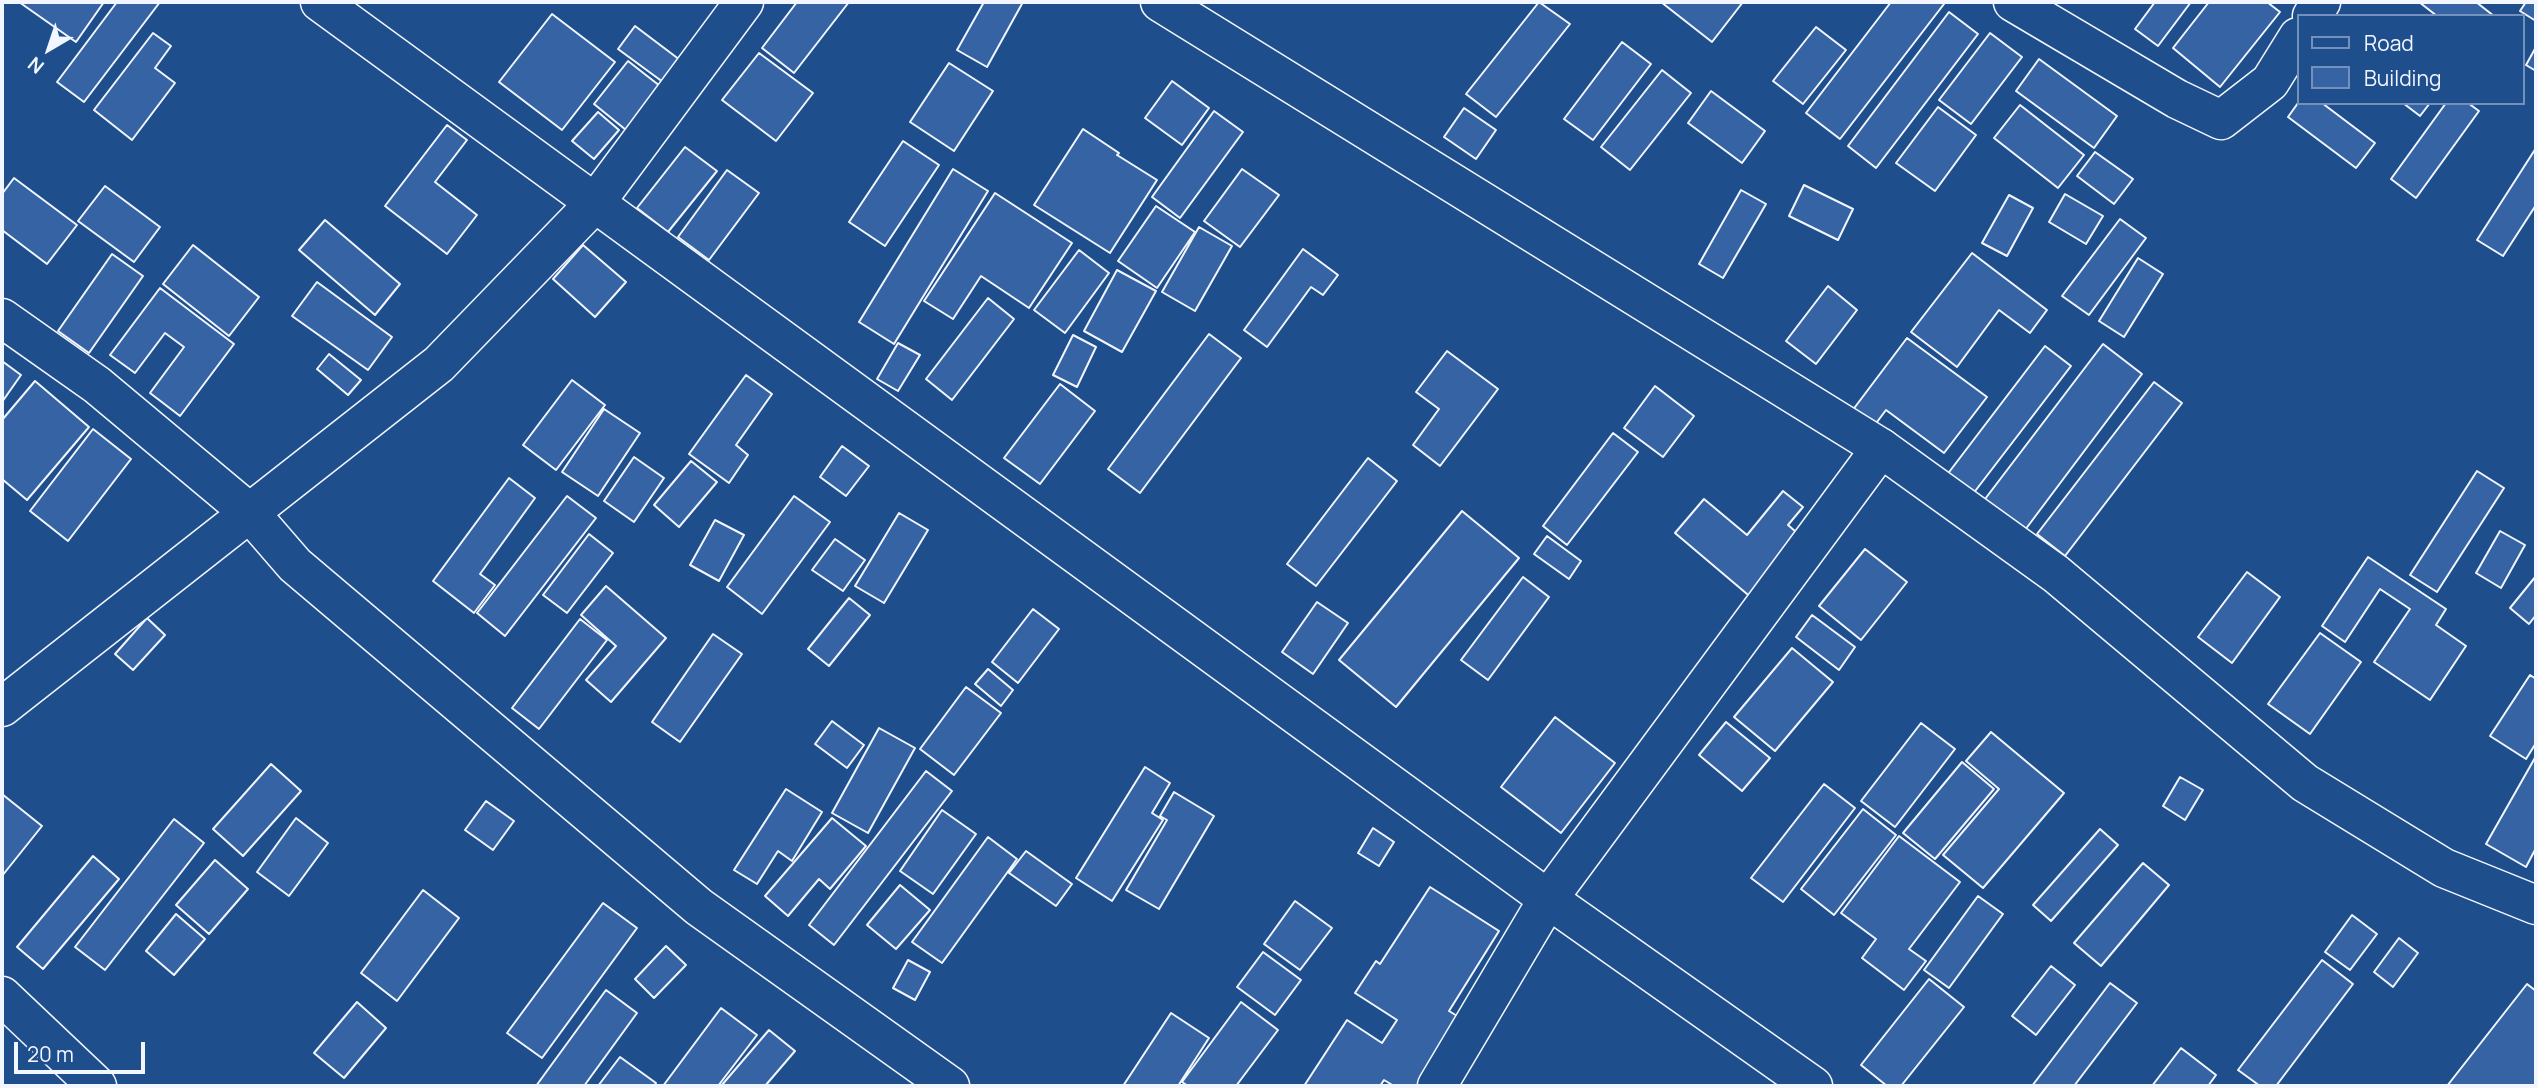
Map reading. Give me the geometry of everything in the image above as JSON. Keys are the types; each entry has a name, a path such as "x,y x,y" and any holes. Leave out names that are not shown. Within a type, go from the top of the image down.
{"street":[{"path":"320,2 1548,899 1813,1086"},
{"path":"2,707 439,364 595,203 744,2"},
{"path":"1160,2 1881,448 2056,574 2305,783 2444,868 2536,905"},
{"path":"2013,2 2176,99 2221,120 2270,82 2296,40"},
{"path":"2,318 97,385 250,513 295,565 699,907 950,1086"},
{"path":"1437,1086 1548,899 1881,448"},
{"path":"2,996 97,1086"}],"building":[{"path":"19,2 104,2 76,42"},
{"path":"117,2 160,2 84,102 57,82"},
{"path":"797,2 849,2 794,73 762,48"},
{"path":"984,2 1023,2 987,67 957,50"},
{"path":"1539,2 1570,24 1496,117 1466,94"},
{"path":"1661,2 1743,2 1712,42"},
{"path":"1891,2 1944,4 1840,139 1806,113"},
{"path":"2155,2 2191,2 2158,46 2135,29"},
{"path":"2209,2 2267,2 2280,12 2220,87 2173,48"},
{"path":"2419,2 2476,2 2491,14 2434,14"},
{"path":"2526,2 2536,2 2536,21 2520,11"},
{"path":"1949,12 1978,34 1876,168 1848,146"},
{"path":"552,14 615,62 562,130 499,82"},
{"path":"635,26 684,63 667,85 618,49"},
{"path":"1816,27 1846,50 1803,104 1773,81"},
{"path":"153,33 171,46 155,68 175,83 132,140 94,110"},
{"path":"1990,33 2022,57 1971,124 1939,100"},
{"path":"1622,42 1651,64 1593,140 1564,119"},
{"path":"2536,47 2536,71 2526,65"},
{"path":"759,53 813,93 776,141 722,100"},
{"path":"2039,59 2117,116 2094,148 2016,91"},
{"path":"628,61 660,86 626,130 594,104"},
{"path":"949,63 993,91 954,151 910,122"},
{"path":"1662,70 1691,93 1630,170 1601,147"},
{"path":"1172,81 1209,108 1182,145 1145,118"},
{"path":"1711,91 1765,131 1742,163 1688,123"},
{"path":"2020,105 2084,155 2058,188 1994,138"},
{"path":"2297,105 2325,105 2375,143 2356,168 2288,117"},
{"path":"2406,105 2428,105 2420,116"},
{"path":"2445,105 2471,105 2479,111 2416,198 2391,179"},
{"path":"1938,107 1976,135 1935,191 1896,163"},
{"path":"1464,108 1496,130 1476,159 1444,137"},
{"path":"1214,111 1243,132 1180,218 1152,197"},
{"path":"598,112 619,130 594,159 572,141"},
{"path":"447,125 467,140 435,182 477,215 447,254 385,206"},
{"path":"1083,129 1119,153 1117,155 1157,180 1110,253 1034,205"},
{"path":"903,141 939,165 885,246 849,222"},
{"path":"685,147 717,171 668,232 637,208"},
{"path":"2536,148 2536,205 2503,256 2477,240"},
{"path":"2095,152 2133,179 2114,204 2077,176"},
{"path":"953,169 988,191 894,344 859,322"},
{"path":"1242,169 1279,195 1240,247 1204,221"},
{"path":"727,170 759,193 709,260 678,237"},
{"path":"14,178 77,225 47,264 2,230 2,194"},
{"path":"1804,185 1853,209 1838,240 1789,216"},
{"path":"105,186 160,227 134,262 78,221"},
{"path":"1741,190 1766,204 1723,278 1699,264"},
{"path":"995,193 1072,243 1029,308 981,276 953,319 924,301"},
{"path":"2065,194 2103,216 2086,244 2049,222"},
{"path":"2009,195 2033,208 2007,256 1982,243"},
{"path":"1156,206 1195,232 1157,288 1118,261"},
{"path":"2120,219 2146,238 2089,315 2062,296"},
{"path":"325,220 400,284 375,315 299,250"},
{"path":"1199,227 1232,246 1195,311 1162,292"},
{"path":"193,245 259,297 229,336 163,284"},
{"path":"583,245 626,282 595,317 553,279"},
{"path":"1303,249 1338,275 1323,295 1311,287 1267,347 1244,330"},
{"path":"1079,250 1109,273 1065,333 1034,310"},
{"path":"1972,253 2047,310 2030,333 1999,310 1957,367 1911,332"},
{"path":"112,254 143,276 89,353 58,331"},
{"path":"2138,258 2163,274 2124,337 2099,321"},
{"path":"1117,270 1156,291 1122,352 1084,331"},
{"path":"317,282 392,337 368,370 292,316"},
{"path":"1828,286 1857,310 1816,364 1786,341"},
{"path":"160,288 234,344 180,416 150,393 184,347 165,333 135,373 110,355"},
{"path":"988,298 1014,319 952,400 926,379"},
{"path":"1209,334 1241,358 1140,493 1108,469"},
{"path":"1073,335 1096,347 1077,387 1053,375"},
{"path":"1907,338 1987,397 1944,453 1886,410 1871,430 1849,415"},
{"path":"898,343 920,355 898,391 877,379"},
{"path":"2103,344 2142,374 2022,534 1982,503"},
{"path":"2045,346 2071,366 1966,503 1940,484"},
{"path":"1447,351 1498,389 1440,466 1413,445 1439,409 1416,392"},
{"path":"329,354 361,380 348,395 317,369"},
{"path":"2,361 21,375 2,402"},
{"path":"746,375 772,394 736,445 748,455 729,483 689,454"},
{"path":"572,380 605,405 556,470 523,445"},
{"path":"35,381 89,427 27,500 2,479 2,420"},
{"path":"2154,382 2182,403 2065,556 2037,534"},
{"path":"1060,384 1095,411 1040,484 1004,458"},
{"path":"1655,386 1694,416 1663,457 1624,428"},
{"path":"604,409 640,433 598,496 562,472"},
{"path":"93,429 131,459 68,541 30,511"},
{"path":"1613,433 1638,452 1567,545 1543,526"},
{"path":"842,446 869,466 846,496 820,477"},
{"path":"634,457 664,478 634,522 604,501"},
{"path":"1368,458 1397,481 1316,586 1287,564"},
{"path":"691,461 717,482 679,527 654,505"},
{"path":"2477,471 2504,488 2437,592 2410,575"},
{"path":"509,478 535,498 480,574 495,585 474,613 433,581"},
{"path":"1783,491 1803,507 1788,525 1811,545 1760,605 1675,533 1704,499 1747,535"},
{"path":"567,496 596,518 505,636 477,613"},
{"path":"794,496 830,522 762,614 727,587"},
{"path":"1462,511 1519,558 1396,707 1339,660"},
{"path":"899,513 928,530 884,603 855,586"},
{"path":"715,520 744,535 719,581 690,565"},
{"path":"2500,531 2525,545 2501,588 2476,573"},
{"path":"589,534 613,553 567,613 543,595"},
{"path":"1547,536 1581,561 1569,579 1534,554"},
{"path":"835,539 865,560 843,591 812,570"},
{"path":"1865,549 1907,582 1861,640 1819,606"},
{"path":"2368,557 2446,609 2436,625 2466,646 2430,700 2374,662 2410,609 2380,589 2345,642 2322,626"},
{"path":"2247,572 2280,597 2232,663 2198,637"},
{"path":"2536,576 2536,615 2529,624 2510,608"},
{"path":"1523,577 1549,597 1488,680 1461,660"},
{"path":"606,586 666,638 611,702 586,680 616,646 581,615"},
{"path":"849,598 870,615 829,666 808,649"},
{"path":"1317,602 1348,623 1313,674 1282,652"},
{"path":"1033,609 1059,629 1018,683 992,662"},
{"path":"1812,615 1855,647 1839,670 1796,637"},
{"path":"147,618 165,635 133,670 115,654"},
{"path":"580,619 607,640 539,729 512,708"},
{"path":"2320,633 2361,662 2310,734 2268,704"},
{"path":"713,634 742,654 680,742 652,722"},
{"path":"1792,648 1833,682 1775,751 1734,717"},
{"path":"988,669 1013,690 1001,706 975,684"},
{"path":"2530,675 2536,679 2536,743 2526,759 2490,736"},
{"path":"966,687 1001,713 954,775 920,749"},
{"path":"1555,717 1615,763 1561,833 1501,787"},
{"path":"832,721 864,745 847,768 815,744"},
{"path":"1726,722 1770,758 1742,791 1699,755"},
{"path":"1921,723 1955,749 1895,827 1861,801"},
{"path":"879,728 915,748 868,833 832,813"},
{"path":"1991,732 2064,793 1983,888 1943,855 1999,789 1966,761"},
{"path":"2536,756 2536,848 2526,867 2486,844"},
{"path":"1962,762 1994,789 1935,859 1903,833"},
{"path":"271,764 301,791 243,856 213,829"},
{"path":"1145,767 1170,783 1152,813 1163,820 1112,901 1076,878"},
{"path":"926,771 952,791 834,945 809,925"},
{"path":"2180,777 2203,790 2185,820 2163,806"},
{"path":"1824,784 1855,808 1783,902 1751,878"},
{"path":"786,789 822,812 792,861 778,851 757,884 734,870"},
{"path":"1174,792 1214,816 1159,909 1126,890 1167,820 1160,816"},
{"path":"2,794 42,826 2,876"},
{"path":"486,801 514,821 493,850 465,830"},
{"path":"1863,809 1896,835 1834,915 1801,889"},
{"path":"942,810 976,834 933,894 900,871"},
{"path":"296,818 328,843 289,896 257,872"},
{"path":"832,818 866,846 830,889 819,879 788,916 765,896"},
{"path":"174,819 204,843 105,970 75,947"},
{"path":"1373,828 1394,842 1379,866 1358,853"},
{"path":"2100,829 2118,845 2051,921 2033,905"},
{"path":"1899,836 1960,882 1909,949 1926,961 1904,990 1862,958 1876,939 1841,913"},
{"path":"988,837 1017,859 942,963 912,942"},
{"path":"1026,851 1072,884 1056,906 1009,873"},
{"path":"93,856 119,879 43,969 17,947"},
{"path":"215,860 248,889 209,934 176,905"},
{"path":"2143,863 2169,885 2101,966 2074,943"},
{"path":"900,885 930,910 896,949 867,925"},
{"path":"1430,887 1499,931 1449,1011 1467,1022 1425,1086 1394,1086 1384,1080 1380,1086 1304,1086 1347,1020 1382,1043 1397,1020 1355,993 1376,961 1380,964"},
{"path":"423,890 459,918 397,1001 361,973"},
{"path":"1978,896 2003,914 1949,988 1924,970"},
{"path":"1295,901 1332,928 1300,970 1264,944"},
{"path":"603,903 637,928 542,1058 507,1033"},
{"path":"176,914 205,939 174,975 146,951"},
{"path":"2352,915 2377,934 2350,970 2325,952"},
{"path":"2399,938 2418,953 2393,987 2374,972"},
{"path":"666,946 686,965 654,998 635,979"},
{"path":"1263,952 1301,980 1275,1015 1237,987"},
{"path":"908,960 930,972 915,1000 893,988"},
{"path":"2322,960 2353,984 2276,1086 2260,1086 2238,1070"},
{"path":"2051,966 2075,985 2036,1035 2012,1016"},
{"path":"1929,979 1964,1007 1901,1086 1887,1086 1861,1065"},
{"path":"2110,983 2137,1003 2074,1086 2032,1086"},
{"path":"2527,984 2536,991 2536,1086 2447,1086"},
{"path":"606,990 637,1013 584,1086 536,1086"},
{"path":"357,1002 386,1028 344,1078 314,1053"},
{"path":"1241,1002 1278,1030 1236,1086 1188,1086 1182,1082"},
{"path":"721,1008 757,1035 718,1086 663,1086"},
{"path":"1171,1013 1209,1038 1178,1086 1123,1086"},
{"path":"769,1030 795,1051 765,1086 721,1086"},
{"path":"2181,1048 2216,1075 2208,1086 2152,1086"},
{"path":"620,1057 656,1083 654,1086 598,1086"}]}
